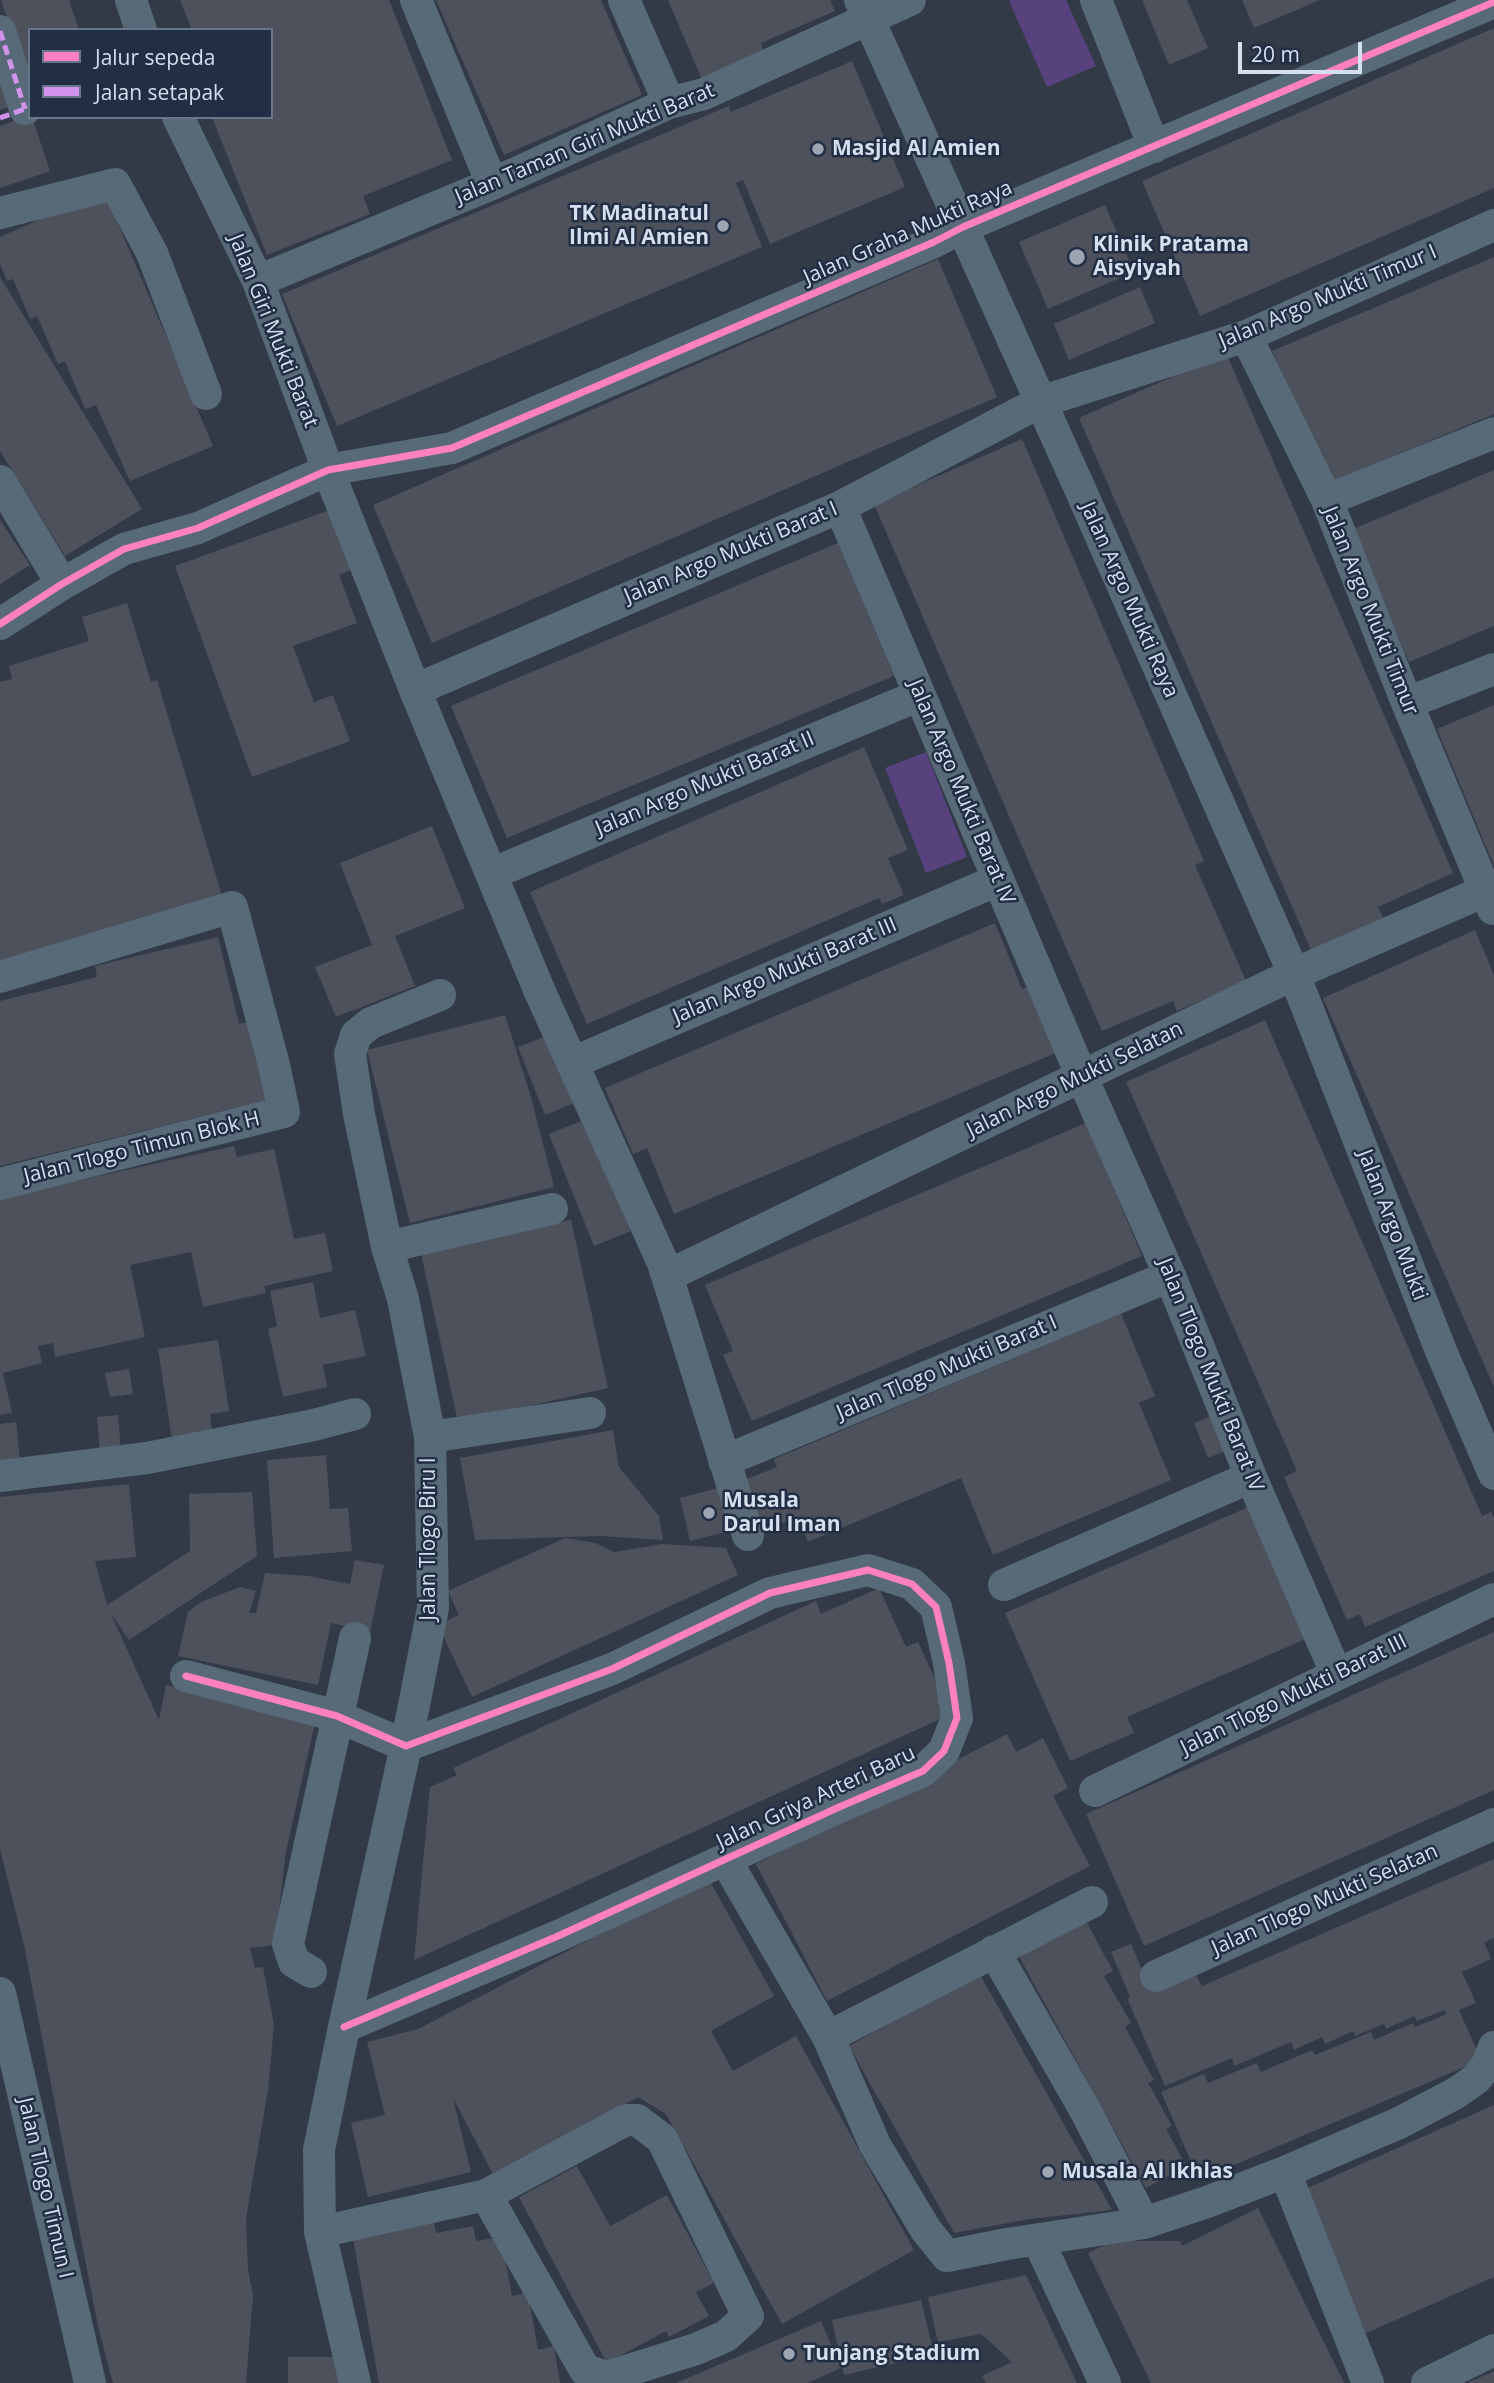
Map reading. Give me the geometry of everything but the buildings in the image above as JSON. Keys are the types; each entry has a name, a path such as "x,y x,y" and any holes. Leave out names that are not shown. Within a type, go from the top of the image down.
{"street":[{"path":"131,0 140,28"},
{"path":"416,0 492,184"},
{"path":"624,0 669,103"},
{"name":"Jalan Taman Giri Mukti Barat","path":"258,281 492,184 669,103 704,94 864,9 910,0"},
{"path":"1096,0 1154,147"},
{"name":"Jalan Graha Mukti Raya","path":"0,624 124,548 198,528 328,470 452,448 1494,2"},
{"name":"Jalan Argo Mukti Raya","path":"864,9 1294,974"},
{"path":"0,32 18,112"},
{"name":"Jalan Giri Mukti Barat","path":"179,119 258,281 328,470 415,690 540,992 667,1276 748,1535"},
{"path":"0,213 115,184 152,253 206,394"},
{"name":"Jalan Argo Mukti Timur I","path":"1040,402 1245,336 1494,225"},
{"name":"Jalan Argo Mukti Timur","path":"1245,336 1326,500 1406,703 1491,896"},
{"name":"Jalan Argo Mukti Barat I","path":"415,690 840,507 1040,402"},
{"path":"1326,500 1494,433"},
{"path":"0,481 62,584"},
{"name":"Jalan Argo Mukti Barat IV","path":"840,507 1082,1077"},
{"path":"1406,703 1494,669"},
{"name":"Jalan Argo Mukti Barat II","path":"491,874 920,695"},
{"name":"Jalan Argo Mukti Barat III","path":"572,1063 998,880"},
{"name":"Jalan Argo Mukti Selatan","path":"667,1276 1294,974 1491,896"},
{"name":"Jalan Tlogo Timun Blok H","path":"0,977 232,907 284,1112 0,1184"},
{"name":"Jalan Argo Mukti","path":"1294,974 1441,1351 1494,1474"},
{"name":"Jalan Tlogo Biru I","path":"355,2383 320,2232 319,2150 433,1608 429,1437 403,1299 387,1247 359,1114 350,1054 356,1035 371,1023 440,995"},
{"name":"Jalan Tlogo Mukti Barat IV","path":"1082,1077 1170,1276 1251,1477 1336,1673"},
{"path":"387,1247 552,1209"},
{"name":"Jalan Tlogo Mukti Barat I","path":"723,1461 1170,1276"},
{"path":"429,1437 590,1413"},
{"path":"0,1476 147,1458 314,1425 355,1414"},
{"path":"1004,1585 1251,1477"},
{"name":"Jalan Griya Arteri Baru","path":"344,2027 558,1936 725,1858 923,1771 944,1751 957,1718 949,1662 936,1607 912,1584 868,1570 770,1593 612,1669 406,1746"},
{"name":"Jalan Tlogo Mukti Barat III","path":"1096,1791 1494,1599"},
{"path":"311,1972 294,1962 288,1944 355,1638"},
{"path":"186,1676 337,1716 406,1746"},
{"name":"Jalan Tlogo Mukti Selatan","path":"1156,1976 1494,1824"},
{"name":"Jalan Griya Arteri Baru","path":"725,1858 828,2037 875,2145 926,2230 947,2256 1144,2223 1207,2203 1399,2123 1456,2093 1476,2079 1487,2065 1494,2046"},
{"path":"828,2037 1092,1902"},
{"path":"994,1951 1084,2108 1144,2223"},
{"name":"Jalan Tlogo Timun I","path":"0,1993 90,2383"},
{"path":"320,2232 486,2195 626,2120 637,2120 662,2139 748,2316 726,2336 696,2349 607,2377 585,2370 486,2195"},
{"path":"1285,2172 1368,2383"},
{"path":"1038,2240 1105,2383"},
{"path":"1427,2383 1494,2350"}],"shaded area":[{"path":"1066,0 1096,66 1047,87 1009,1"},
{"path":"926,752 967,857 926,873 885,768"}],"marked path":[{"path":"0,31 25,109"},
{"path":"0,118 28,108"}],"cycle path":[{"path":"0,624 62,584 124,549 198,528 328,470 452,448 1494,2"},
{"path":"186,1676 337,1716 406,1746 612,1669 770,1593 868,1570 912,1584 936,1607 949,1663 957,1718 944,1751 923,1771 558,1936 344,2027"}],"place":[{"name":"Masjid Al Amien","path":"818,149"},
{"name":"TK Madinatul Ilmi Al Amien","path":"723,226"},
{"name":"Klinik Pratama Aisyiyah","path":"1077,257"},
{"name":"Musala Darul Iman","path":"709,1513"},
{"name":"Musala Al Ikhlas","path":"1048,2172"},
{"name":"Tunjang Stadium","path":"789,2354"}]}
